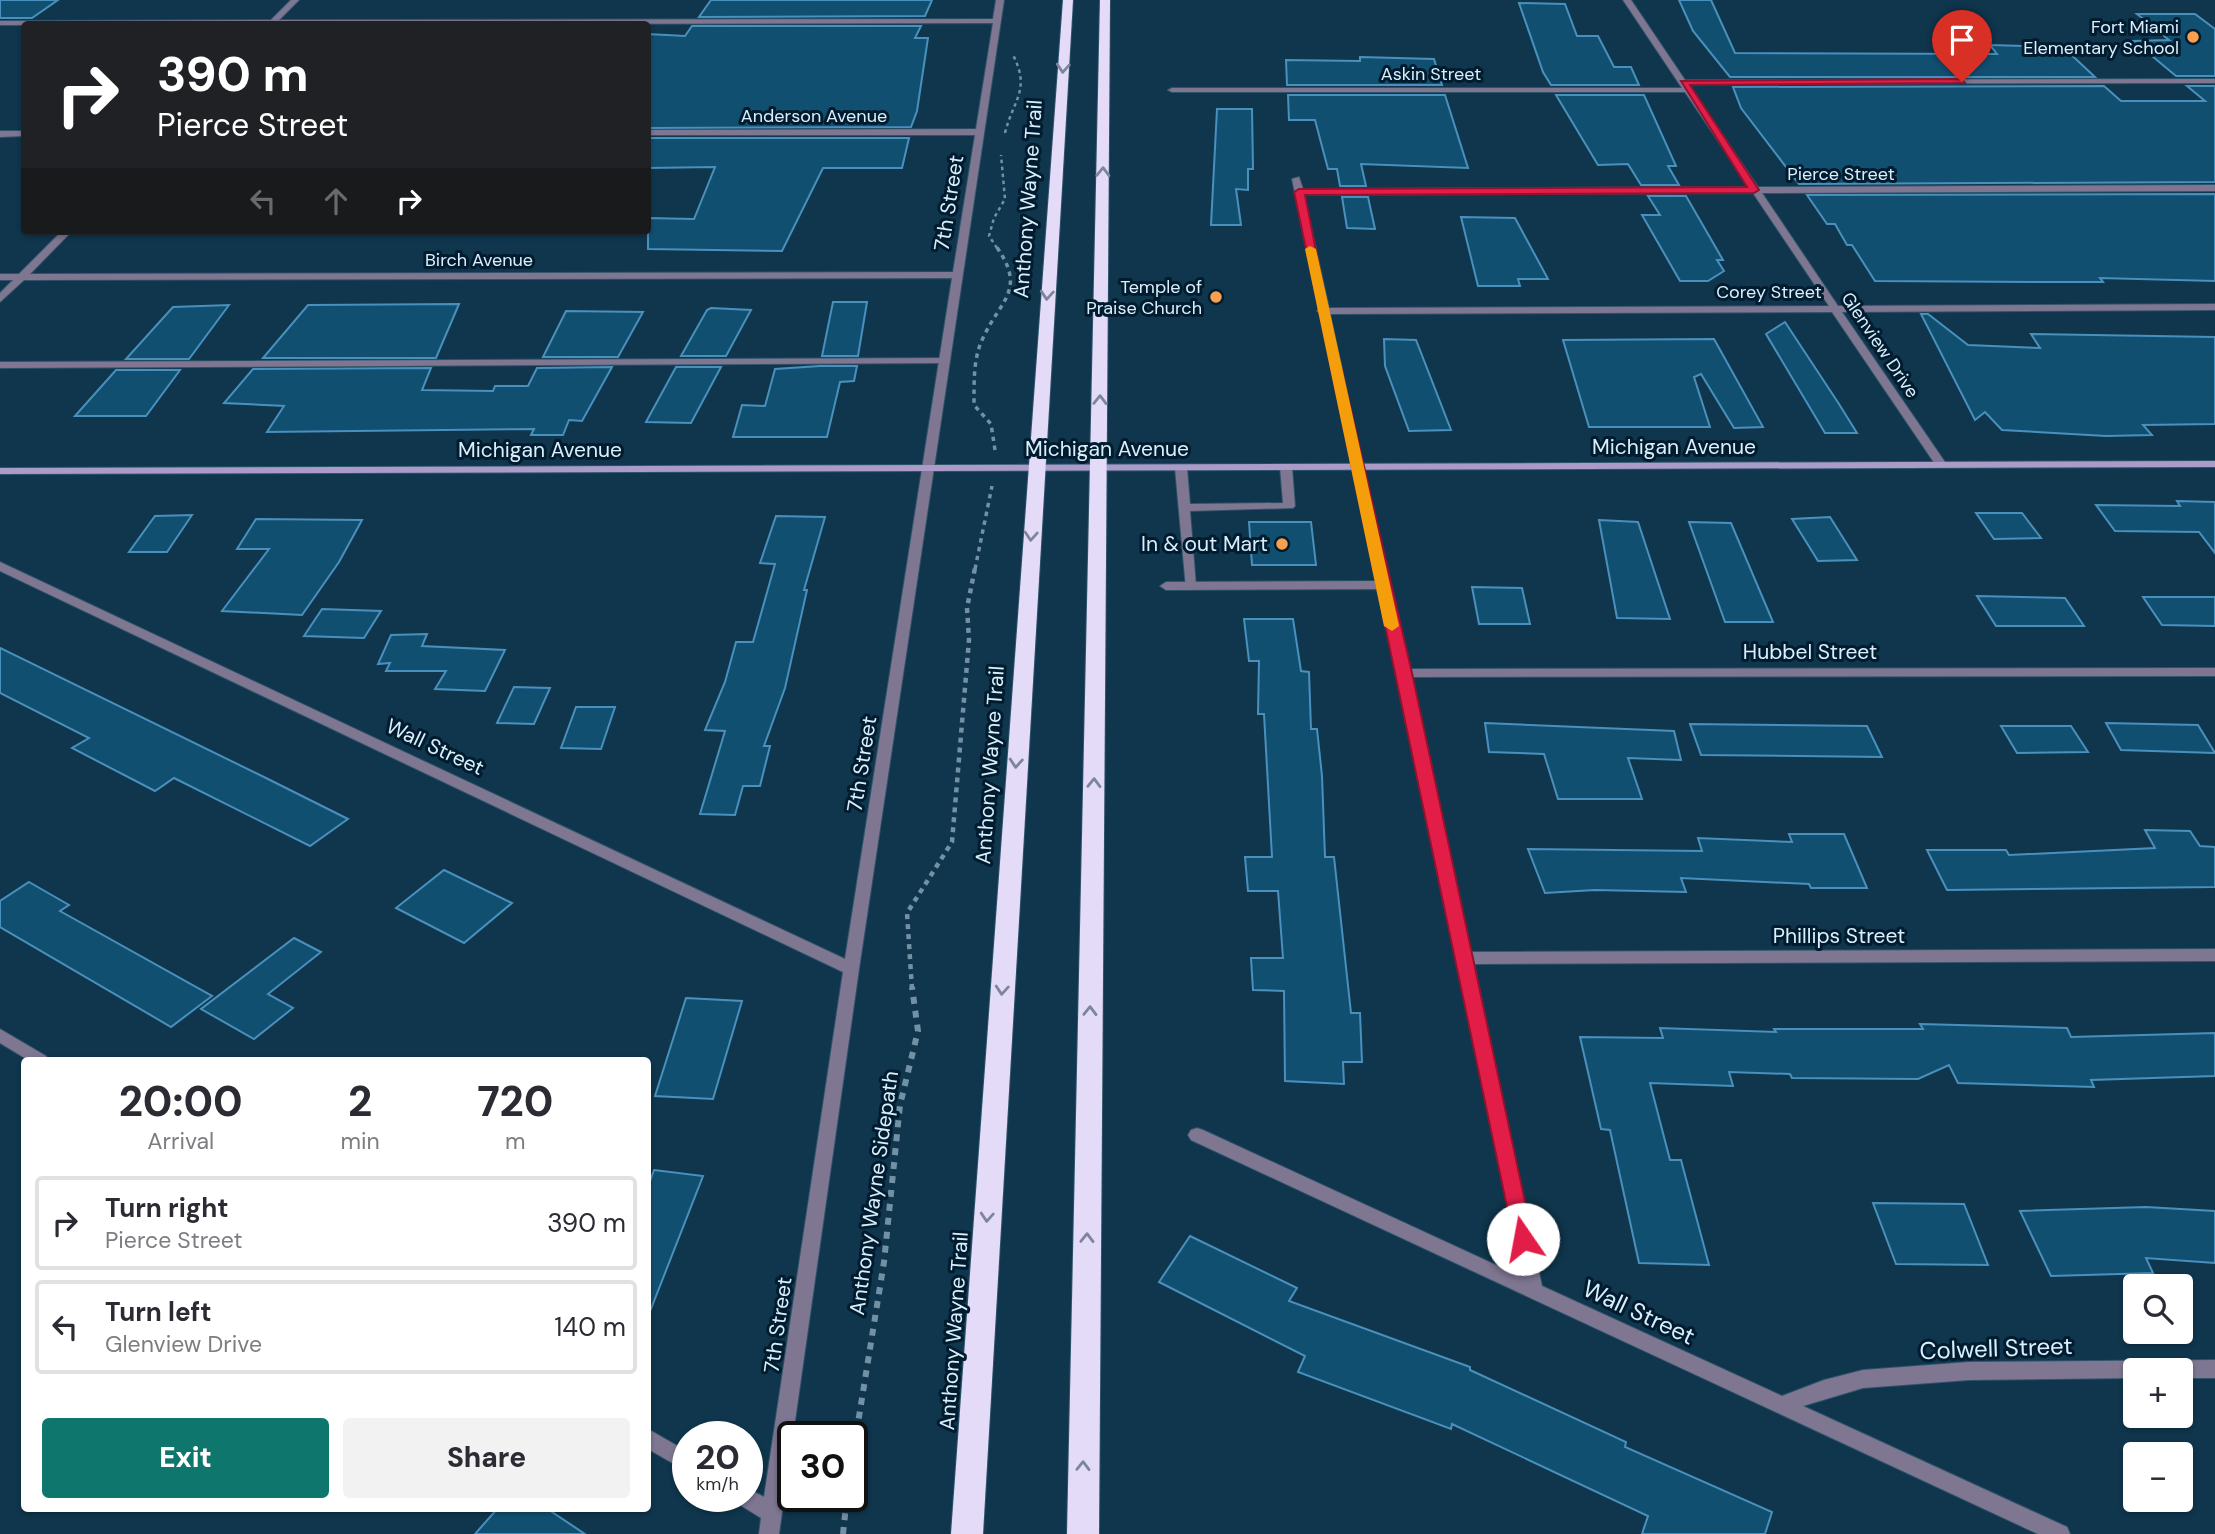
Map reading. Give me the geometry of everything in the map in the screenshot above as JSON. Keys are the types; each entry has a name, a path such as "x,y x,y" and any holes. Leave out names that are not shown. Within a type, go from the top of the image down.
{"highway":[{"name":"Anthony Wayne Trail","path":"967,1534 1035,468 1068,0"},
{"path":"1083,1534 1105,0"}],"street":[{"path":"274,21 295,0"},
{"name":"7th Street","path":"769,1534 851,969 1000,0"},
{"name":"Glenview Drive","path":"1627,0 1941,465"},
{"path":"651,22 996,21"},
{"path":"0,23 21,23"},
{"name":"Askin Street","path":"1172,90 2215,81"},
{"name":"Anderson Avenue","path":"651,132 981,132"},
{"path":"0,134 21,134"},
{"name":"Pierce Street","path":"1322,311 1297,185 1754,190 2215,188"},
{"path":"0,299 62,235"},
{"name":"Birch Avenue","path":"0,277 959,275"},
{"name":"Corey Street","path":"1322,311 2215,307"},
{"path":"1322,311 1405,673 1534,1290"},
{"path":"0,365 945,361"},
{"name":"Michigan Avenue","path":"0,471 2215,464"},
{"path":"1184,508 1289,506 1286,467"},
{"path":"1181,468 1190,586"},
{"name":"Wall Street","path":"0,566 851,969"},
{"path":"1166,586 1383,585"},
{"name":"Hubbel Street","path":"1405,673 2215,672"},
{"name":"Phillips Street","path":"1463,958 2215,955"},
{"path":"0,1035 35,1057"},
{"name":"Wall Street","path":"1197,1135 2060,1534"},
{"name":"Colwell Street","path":"1782,1405 1824,1389 1863,1379 1969,1371 2215,1369"},
{"path":"651,1440 672,1452"},
{"path":"763,1508 772,1513"}],"path":[{"path":"1004,135 1025,83 1024,72 1009,46"},
{"path":"995,444 991,425 974,405 974,383 982,340 1007,305 1009,290 1009,266 989,236 994,218 1005,199 1002,146"},
{"name":"Anthony Wayne Sidepath","path":"858,1421 884,1262 900,1105 918,1031 908,961 907,913 952,842 969,640 967,608 976,556 989,513 992,485"},
{"path":"843,1534 846,1512"}],"building":[{"path":"0,0 58,0 32,18 0,18"},
{"path":"711,0 932,0 925,16 699,17"},
{"path":"1679,0 1711,0 1735,53 1997,54 1990,45 2063,47 2095,77 1730,77 1693,31"},
{"path":"1519,3 1565,4 1577,36 1598,36 1614,67 1631,67 1639,85 1551,85 1543,72"},
{"name":"Fort Miami Elementary School","path":"2137,14 2195,14 2215,29 2215,76 2176,76 2134,41 2169,40"},
{"path":"692,26 921,26 915,38 928,38 917,111 911,127 651,128 651,34 685,36"},
{"path":"1360,57 1434,59 1442,85 1287,85 1286,60 1360,61"},
{"path":"2104,86 2121,101 2205,101 2187,86 2215,86 2215,182 1799,184 1741,108 1733,87"},
{"path":"1288,95 1445,95 1468,168 1361,164 1366,186 1340,186 1337,169 1328,169 1315,120 1289,120"},
{"path":"1556,95 1644,95 1676,166 1668,166 1679,185 1641,185 1628,164 1598,165"},
{"path":"1217,109 1252,109 1253,169 1248,169 1248,190 1236,189 1241,225 1211,225"},
{"path":"651,138 909,138 902,168 823,168 782,251 648,249 651,218 694,219 715,167 651,168"},
{"path":"2215,194 2215,281 2100,278 2103,282 1875,281 1852,245 1847,245 1835,224 1827,224 1807,195"},
{"path":"1648,196 1686,196 1723,260 1717,260 1724,271 1708,281 1680,281 1642,215 1660,215"},
{"path":"1342,197 1368,197 1375,229 1347,228"},
{"path":"1461,217 1515,218 1548,279 1518,279 1520,286 1478,286"},
{"path":"833,302 867,302 858,356 822,356"},
{"path":"459,304 436,358 263,358 308,305"},
{"path":"229,305 189,359 126,359 173,307"},
{"path":"707,310 751,310 726,356 681,356"},
{"path":"566,311 643,312 618,357 543,357"},
{"path":"1921,314 1928,314 1968,345 2040,348 2031,334 2215,337 2215,424 2143,425 2152,435 2106,436 2002,430 1985,412 1975,420"},
{"path":"1785,322 1857,433 1825,433 1766,334"},
{"path":"1384,339 1416,340 1451,430 1409,431 1385,366"},
{"path":"1714,339 1763,427 1734,428 1701,374 1694,377 1710,427 1589,427 1563,340"},
{"path":"857,366 854,381 840,382 827,437 733,437 742,405 765,406 775,369"},
{"path":"612,367 582,421 569,420 563,435 531,435 534,429 267,432 284,406 224,403 253,369 431,368 422,390 493,391 495,386 528,386 537,368"},
{"path":"676,367 721,367 691,423 646,422"},
{"path":"116,370 180,370 146,416 75,416"},
{"path":"2177,501 2215,502 2215,553 2199,532 2115,531 2096,505 2180,506"},
{"path":"1976,513 2022,513 2041,538 1994,539"},
{"path":"192,515 167,552 129,552 155,516"},
{"path":"776,516 825,517 804,590 807,590 785,688 764,746 770,746 760,786 743,786 735,815 700,814 725,731 705,730 725,682 736,642 753,642 775,564 760,563"},
{"path":"1830,517 1857,560 1818,561 1792,519"},
{"path":"256,519 362,520 339,562 302,615 222,611 269,549 237,549"},
{"path":"1599,520 1638,522 1670,619 1617,618"},
{"name":"In & out Mart","path":"1249,522 1311,522 1316,565 1252,565"},
{"path":"1689,522 1731,523 1773,622 1725,622"},
{"path":"1472,587 1522,588 1530,624 1479,624"},
{"path":"1977,596 2065,598 2084,626 1996,626"},
{"path":"2143,597 2215,597 2215,626 2162,625"},
{"path":"322,609 381,611 364,638 304,636"},
{"path":"1244,619 1293,619 1301,671 1309,672 1311,729 1317,729 1322,776 1325,857 1334,857 1351,1013 1360,1013 1362,1062 1343,1062 1344,1084 1285,1081 1284,991 1253,990 1251,958 1283,958 1278,891 1248,891 1245,857 1272,857 1264,714 1258,714 1259,661 1249,661"},
{"path":"427,634 422,646 505,650 485,691 435,689 446,671 386,671 390,663 378,664 391,635"},
{"path":"0,648 348,819 310,846 174,778 155,791 72,748 89,738 0,693"},
{"path":"514,687 550,688 534,724 497,723"},
{"path":"576,707 615,707 601,749 561,748"},
{"path":"1485,723 1674,731 1681,760 1628,758 1642,799 1558,799 1544,754 1489,752"},
{"path":"2106,723 2198,725 2215,753 2121,750"},
{"path":"1690,724 1867,726 1882,757 1701,755"},
{"path":"2001,726 2071,726 2088,752 2017,753"},
{"path":"2145,830 2190,831 2200,846 2215,847 2215,887 1947,890 1927,850 2006,850 2009,855 2155,848"},
{"path":"1789,834 1844,834 1867,888 1811,888 1809,884 1681,878 1686,892 1595,890 1545,893 1528,849 1702,851 1698,838 1792,842"},
{"path":"444,870 512,903 464,943 396,908"},
{"path":"29,882 69,905 60,911 212,996 171,1027 0,927 0,901"},
{"path":"294,938 321,952 268,994 293,1008 254,1039 201,1009"},
{"path":"686,998 742,1001 713,1099 655,1096"},
{"path":"1920,1024 2067,1028 2071,1037 2215,1033 2215,1076 2091,1080 2094,1087 1958,1083 1949,1065 1918,1079 1792,1078 1790,1074 1729,1072 1733,1086 1650,1083 1670,1160 1681,1160 1709,1265 1639,1263 1610,1130 1601,1129 1580,1037 1663,1038 1660,1028 1776,1032 1774,1029 1923,1029"},
{"path":"654,1170 703,1176 651,1309 651,1178"},
{"path":"1873,1203 1964,1204 1988,1265 1896,1264"},
{"path":"2146,1207 2215,1211 2215,1263 2146,1258 2153,1273 2051,1276 2020,1211"},
{"path":"1190,1236 1297,1288 1289,1301 1470,1367 1470,1370 1626,1442 1625,1447 1772,1512 1765,1534 1642,1534 1648,1516 1452,1424 1451,1429 1298,1372 1305,1356 1159,1282"},
{"path":"494,1512 552,1512 585,1534 475,1534"}],"slow traffic":[{"path":"1310,249 1392,626"}],"place":[{"name":"Fort Miami Elementary School","path":"2193,37"},
{"name":"Temple of Praise Church","path":"1216,297"},
{"name":"In & out Mart","path":"1282,544"}],"route":[{"path":"1523,1239 1405,673 1393,633 1322,311 1299,192 1754,190 1684,82 1962,82"}]}
